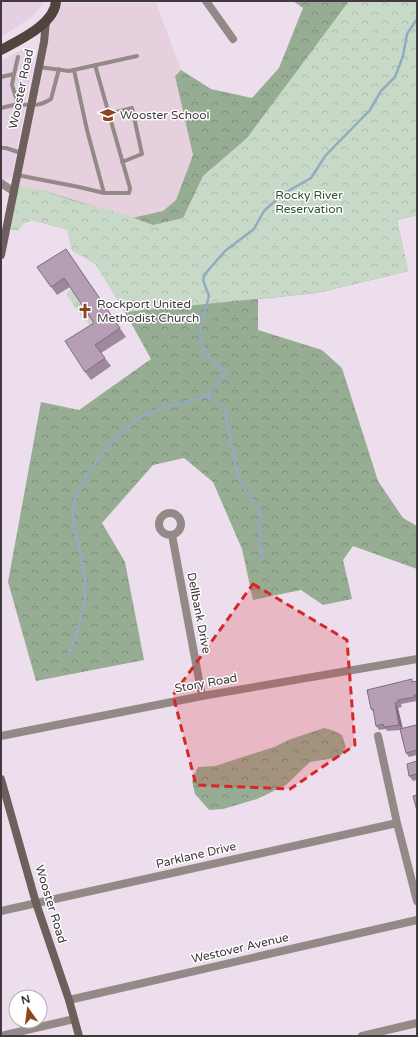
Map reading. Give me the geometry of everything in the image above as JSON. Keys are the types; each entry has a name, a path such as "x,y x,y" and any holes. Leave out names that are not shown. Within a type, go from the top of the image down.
{"main road":[{"name":"Wooster Road","path":"1,255 44,42 46,22 56,5 56,1"},
{"path":"1,50 46,22"},
{"name":"Wooster Road","path":"1,779 3,794 36,903 69,1000 79,1036"}],"street":[{"path":"206,1 233,39"},
{"path":"1,183 14,191"},
{"name":"Dellbank Drive","path":"172,535 202,696"},
{"name":"Story Road","path":"1,736 202,696 417,658"},
{"path":"378,736 397,823 417,901"},
{"name":"Parklane Drive","path":"1,911 397,823"},
{"name":"Westover Avenue","path":"69,1000 417,920"},
{"path":"1,1036 74,1019"},
{"path":"362,1036 417,1024"}],"lane":[{"path":"39,67 69,71 137,56"},
{"path":"18,57 12,86 18,104"},
{"path":"17,175 104,193 129,193 130,188 95,65"},
{"path":"1,108 18,104 31,106 44,104 52,99 59,70"},
{"path":"74,70 104,193"},
{"path":"1,77 14,74"},
{"path":"109,114 132,108 142,154 122,162"},
{"path":"1,148 6,148 21,153"}],"highlighted area":[{"path":"253,584 347,640 355,745 290,789 196,785 173,695"}],"shaded area":[{"path":"1,1 46,1 32,17 1,37"},
{"name":"Wooster School","path":"61,3 156,3 181,70 175,76 193,155 176,200 163,211 132,218 41,190 17,185 51,26"},
{"path":"21,50 30,52 34,59 12,176 5,180 1,179 1,61"}],"green space":[{"path":"293,1 417,1 417,215 397,220 408,271 317,293 258,299 258,330 322,350 342,368 378,481 403,518 417,526 417,569 353,546 343,560 352,599 323,605 301,590 253,600 242,549 213,482 184,458 153,465 102,523 125,562 144,660 36,681 8,582 41,402 79,410 151,359 96,264 72,250 68,230 32,220 19,227 41,190 132,218 163,211 176,200 193,155 175,76 181,70 211,89 252,98 279,68 303,8"},
{"name":"Rocky River Reservation","path":"349,1 417,1 417,215 397,220 408,271 317,293 125,312 96,264 72,250 67,230 32,220 24,223 18,231 8,229 17,185 41,190 74,201 120,213 153,225 183,218 203,176 247,138"},
{"path":"71,289 100,332 89,328 88,322 83,319 67,295 68,291"},
{"path":"324,728 342,735 346,747 340,757 310,762 286,785 257,799 223,809 209,810 195,794 192,781 198,767 215,766 274,747 291,739"}],"building":[{"path":"66,249 120,328 95,345 105,358 85,372 65,341 94,323 64,278 51,287 37,267"},
{"path":"412,679 412,682 417,681 417,695 414,695 415,697 398,700 399,702 395,703 399,725 384,727 383,724 376,726 373,709 371,709 367,690"},
{"path":"416,725 417,750 406,753 400,729"},
{"path":"417,761 417,774 409,776 407,764"},
{"path":"417,795 417,811 413,796"}],"waterway":[{"path":"69,654 78,629 85,601 85,579 72,512 78,489 111,442 138,418 159,409 195,400 208,395 225,374 224,370 204,351 200,338 202,321 209,296 203,280 205,274 225,251 254,229 264,211 283,194 311,178 326,155 370,110 381,91 395,77 403,56 407,34 417,19"},
{"path":"205,396 224,406 238,477 259,510 260,541 263,558"}],"place":[{"name":"Wooster School","path":"108,115"},
{"name":"Rockport United Methodist Church","path":"85,311"}]}
